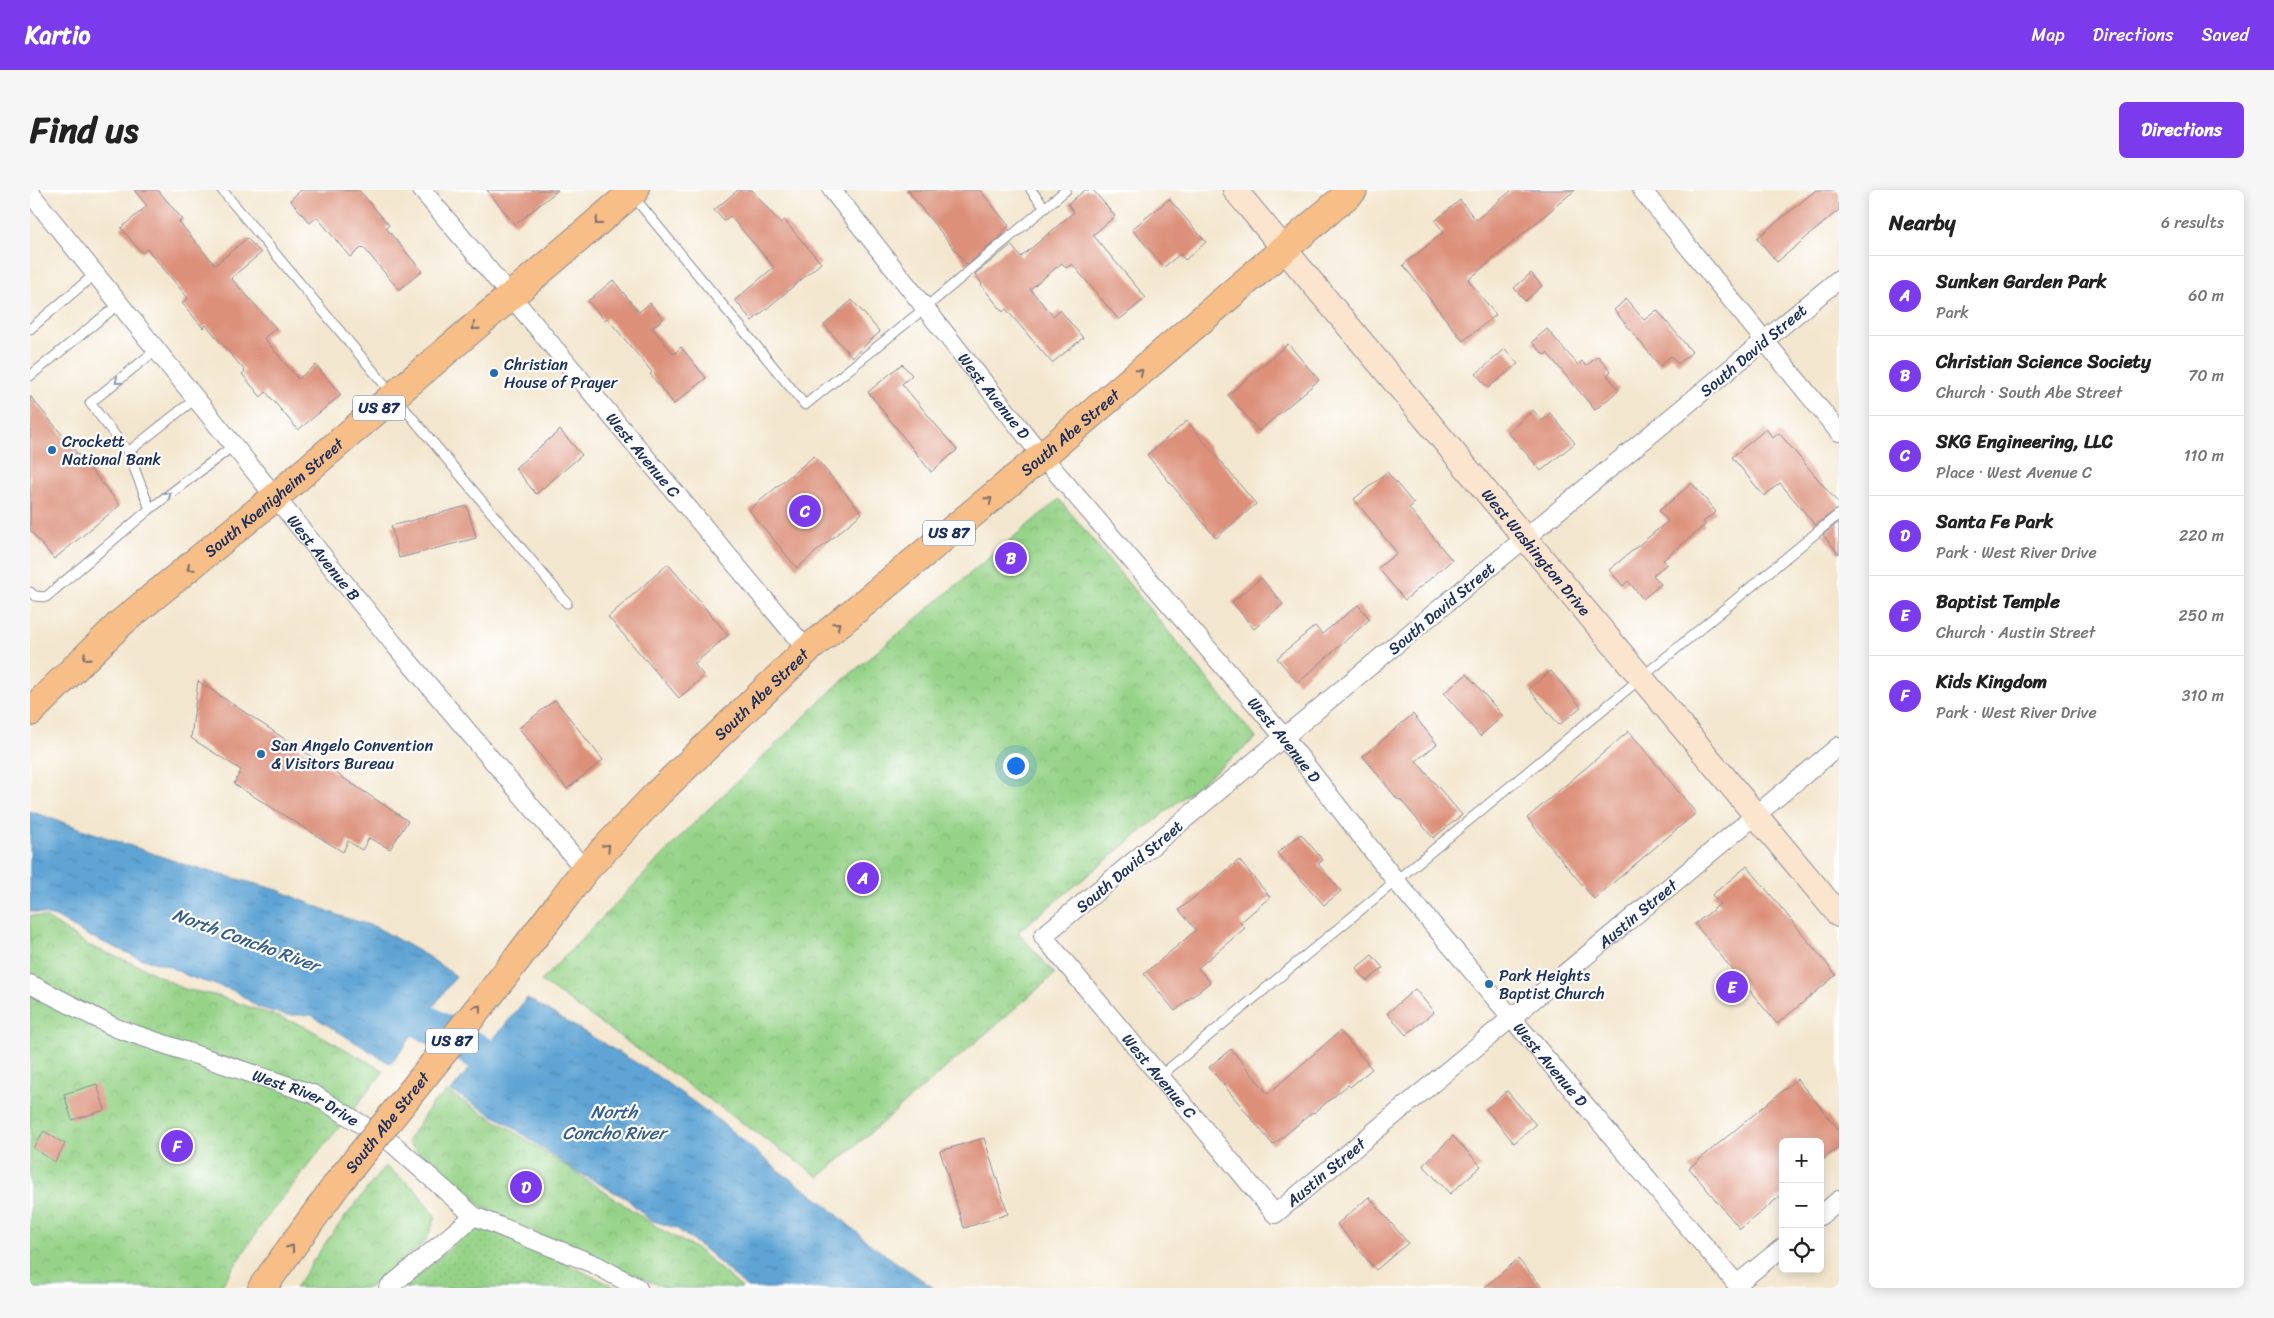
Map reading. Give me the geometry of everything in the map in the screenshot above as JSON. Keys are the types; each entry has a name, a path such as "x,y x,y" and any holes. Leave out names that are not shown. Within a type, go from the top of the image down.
{"main road":[{"name":"South Abe Street","path":"262,1288 338,1182 490,994 585,870 658,793 807,650 1042,456 1353,190"},
{"name":"South Koenigheim Street","path":"30,712 121,623 395,396 632,191"}],"street":[{"name":"West Avenue C","path":"422,190 807,650"},
{"name":"West Avenue D","path":"832,190 1042,456 1284,737 1396,881 1739,1286"},
{"name":"West Washington Drive","path":"1235,190 1839,915"},
{"path":"1642,190 1839,432"},
{"name":"West Avenue B","path":"30,193 274,498 475,742 585,870"},
{"name":"South David Street","path":"1043,936 1839,279"},
{"name":"Austin Street","path":"1275,1214 1839,746"},
{"name":"West Avenue C","path":"1043,936 1275,1214"},
{"name":"West River Drive","path":"30,984 116,1028 313,1094 393,1144 474,1216 596,1265 638,1288"},
{"path":"1824,1213 1839,1200"},
{"path":"388,1288 474,1216"},
{"path":"1739,1286 1779,1251"}],"lane":[{"path":"222,190 567,604"},
{"path":"1031,190 1045,208"},
{"path":"632,191 805,404 926,308 1066,190"},
{"path":"30,329 95,274"},
{"path":"30,376 119,304"},
{"path":"150,509 128,452 90,404 156,350"},
{"path":"128,452 195,399"},
{"path":"30,592 35,596 46,597 150,509 233,446"},
{"path":"1160,1076 1839,514"}],"green space":[{"path":"1059,499 1256,738 1018,932 1055,974 819,1177 541,981 693,824 836,686"},
{"path":"30,915 47,918 87,945 144,968 184,989 218,996 304,1026 384,1071 264,1221 220,1288 30,1288"},
{"path":"447,1092 507,1127 662,1230 697,1249 742,1288 666,1288 495,1216 442,1177 407,1142 432,1104"},
{"path":"385,1166 414,1188 436,1217 425,1242 369,1288 295,1288 328,1239"},
{"path":"476,1226 511,1238 617,1288 404,1288"}],"water":[{"name":"North Concho River","path":"30,811 189,866 278,890 340,916 376,927 427,956 456,976 391,1064 311,1015 284,1015 258,1007 235,991 190,977 168,966 139,958 87,935 56,917 30,911"},
{"name":"North Concho River","path":"527,998 650,1071 716,1118 779,1171 824,1203 871,1245 934,1288 747,1288 708,1252 676,1228 650,1220 627,1199 572,1169 507,1123 451,1091"}],"building":[{"path":"134,190 158,190 183,220 179,222 215,265 247,238 261,253 231,278 276,328 264,338 298,379 316,365 341,395 298,430 266,392 261,397 242,374 245,371 206,325 203,328 182,303 188,298 147,249 142,253 121,228 147,206"},
{"path":"301,190 359,190 389,225 386,228 422,271 399,290 363,247 350,257 317,217 310,223 290,200"},
{"path":"487,190 558,190 515,225"},
{"path":"738,190 752,190 780,223 784,220 821,263 752,321 735,300 774,267 730,216 724,221 714,210"},
{"path":"907,190 980,190 1009,226 1001,233 1003,235 967,265"},
{"path":"1085,190 1093,190 1115,216 1093,235 1146,298 1119,320 1072,264 1066,268 1062,263 1030,289 1053,316 1060,310 1083,338 1052,363 1006,309 1003,312 981,285 975,274 1011,245 1021,257 1074,212 1068,204"},
{"path":"1512,190 1575,190 1468,280 1496,315 1463,341 1403,265 1444,232 1435,221 1460,200 1476,220"},
{"path":"1816,190 1839,190 1839,210 1777,262 1757,238"},
{"path":"1169,199 1206,242 1185,260 1180,254 1164,267 1132,229"},
{"path":"1531,273 1542,286 1525,301 1514,288"},
{"path":"613,280 639,312 650,303 663,319 652,328 674,354 681,347 706,378 674,404 650,374 652,372 607,318 604,320 588,301"},
{"path":"1626,299 1644,320 1657,310 1692,352 1678,364 1671,356 1660,366 1614,310"},
{"path":"852,300 880,332 852,357 824,325"},
{"path":"1547,329 1578,365 1582,361 1586,366 1598,356 1611,371 1607,375 1619,390 1595,410 1547,353 1544,355 1532,342"},
{"path":"1288,344 1319,380 1259,431 1228,395"},
{"path":"1505,349 1518,364 1488,388 1476,374"},
{"path":"902,364 912,375 902,384 957,450 931,472 868,392"},
{"name":"Crockett National Bank","path":"30,396 120,505 54,559 30,530"},
{"path":"1533,410 1542,421 1550,413 1575,443 1541,471 1508,432"},
{"path":"1187,421 1256,504 1216,538 1147,455"},
{"path":"1766,429 1773,438 1779,433 1839,504 1839,508 1815,525 1780,483 1764,496 1732,457"},
{"path":"560,430 582,455 536,494 515,468"},
{"path":"814,456 862,513 797,568 749,510"},
{"path":"1387,472 1414,504 1409,508 1452,560 1405,600 1378,568 1397,553 1354,499"},
{"path":"1692,483 1716,512 1703,522 1705,525 1663,560 1667,564 1653,575 1661,584 1643,599 1628,581 1623,586 1609,570 1668,521 1659,511"},
{"path":"467,506 476,538 399,558 391,526"},
{"path":"1839,522 1839,554 1823,535"},
{"path":"668,564 728,635 694,664 704,676 679,698 608,617"},
{"path":"1261,578 1283,604 1254,629 1232,602"},
{"path":"1358,605 1370,619 1298,683 1277,658 1315,626 1322,634"},
{"path":"1551,671 1581,707 1559,725 1529,689"},
{"path":"1467,674 1503,716 1480,736 1444,693"},
{"name":"San Angelo Convention & Visitors Bureau","path":"198,681 408,821 390,849 369,838 362,850 348,841 343,852 234,784 241,770 191,738"},
{"path":"555,700 603,760 567,789 519,728"},
{"path":"1413,714 1437,744 1416,761 1462,815 1433,838 1400,799 1398,800 1363,756"},
{"path":"1629,731 1696,813 1594,899 1527,818"},
{"path":"1301,834 1323,860 1318,864 1341,891 1324,905 1277,853"},
{"path":"1239,860 1270,897 1240,923 1245,928 1198,968 1210,982 1175,1011 1144,974 1196,930 1179,910"},
{"path":"1747,866 1836,975 1777,1024 1695,924 1720,904 1712,895"},
{"path":"1372,955 1383,968 1367,981 1356,968"},
{"path":"1415,989 1434,1012 1406,1035 1387,1013"},
{"path":"1340,1031 1372,1069 1350,1087 1348,1085 1273,1145 1209,1067 1231,1049 1268,1094"},
{"path":"1797,1079 1839,1130 1839,1147 1824,1159 1824,1138 1779,1138 1779,1197 1740,1229 1689,1168"},
{"path":"97,1084 105,1110 72,1120 64,1094"},
{"path":"1507,1091 1536,1125 1514,1143 1486,1109"},
{"path":"44,1131 65,1144 55,1162 33,1148"},
{"path":"1453,1136 1481,1166 1450,1194 1423,1165"},
{"path":"984,1138 1008,1214 964,1228 940,1151"},
{"path":"1369,1197 1408,1243 1376,1270 1337,1224"},
{"path":"1518,1259 1543,1288 1484,1288"}],"waterway":[{"name":"North Concho River","path":"379,996 524,1078"}],"place":[{"name":"Christian House of Prayer","path":"494,373"},
{"name":"Crockett National Bank","path":"52,450"},
{"name":"SKG Engineering, LLC","path":"805,511"},
{"name":"Christian Science Society","path":"1011,558"},
{"name":"San Angelo Convention & Visitors Bureau","path":"261,754"},
{"name":"Sunken Garden Park","path":"863,878"},
{"name":"Park Heights Baptist Church","path":"1489,984"},
{"name":"Baptist Temple","path":"1732,987"},
{"name":"Kids Kingdom","path":"177,1146"},
{"name":"Santa Fe Park","path":"526,1187"}]}
